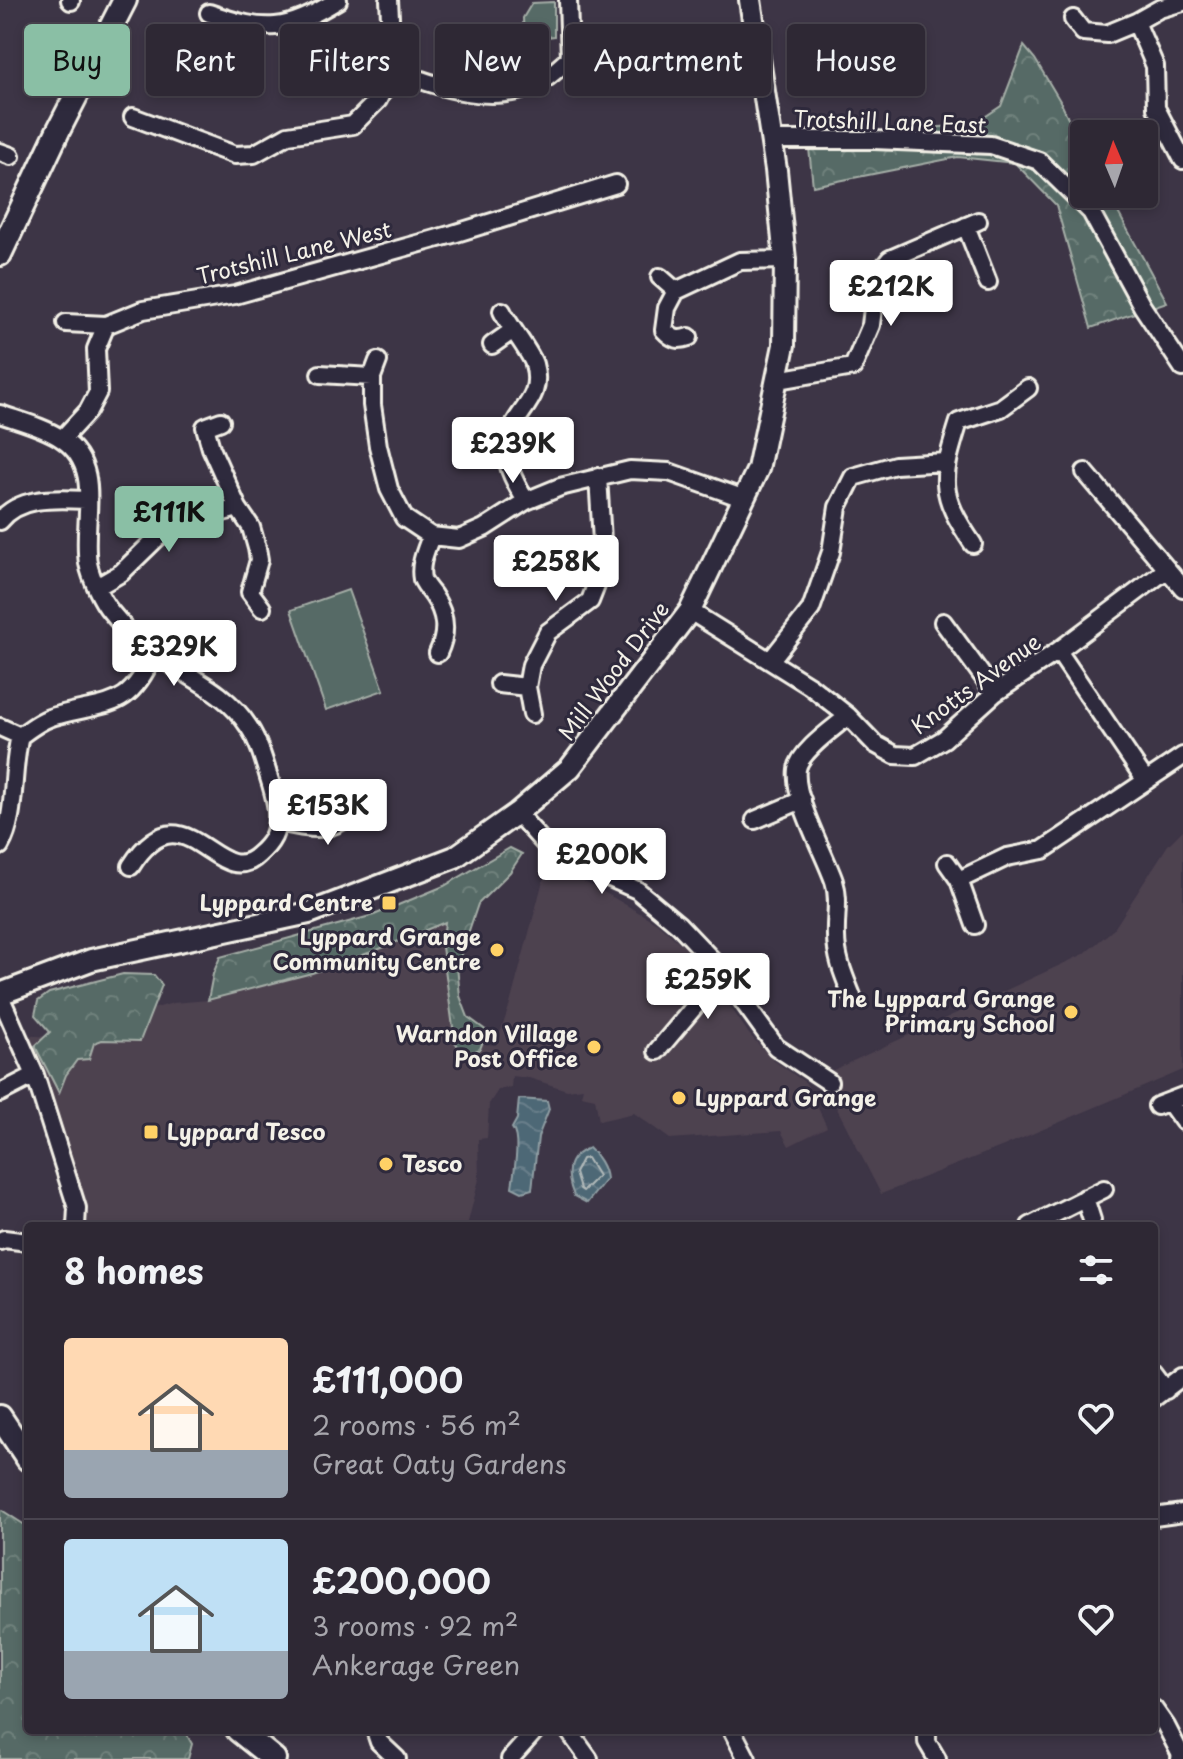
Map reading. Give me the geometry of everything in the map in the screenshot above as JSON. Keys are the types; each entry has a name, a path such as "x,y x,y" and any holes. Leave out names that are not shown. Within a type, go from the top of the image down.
{"main road":[{"path":"0,254 125,0"},
{"path":"0,1417 24,1453"},
{"path":"243,1734 274,1759"}],"street":[{"path":"209,13 249,27 282,27 314,15 338,0"},
{"path":"389,0 390,24"},
{"path":"568,0 569,24"},
{"name":"Mill Wood Drive","path":"0,995 91,960 309,913 455,857 517,813 570,768 690,611 758,469 784,345 785,260 750,0"},
{"path":"1073,19 1083,32 1107,34 1159,9 1183,2"},
{"path":"1136,22 1155,66 1156,108 1183,160"},
{"path":"419,78 465,92 502,92 539,83 565,62"},
{"path":"133,117 235,155 254,154 288,135 353,125 380,96"},
{"path":"1158,128 1164,125"},
{"name":"Trotshill Lane East","path":"771,140 991,145 1039,161 1091,212 1142,306 1183,368"},
{"name":"Trotshill Lane West","path":"106,325 143,310 235,295 453,234 616,184"},
{"path":"778,380 853,367 871,325 877,275 890,259 972,224 988,282"},
{"path":"689,337 681,340 670,337 664,330 667,308 676,291 740,261 785,260"},
{"path":"660,277 676,291"},
{"path":"502,311 534,361 537,379 534,397 507,439 508,464 526,501"},
{"path":"62,439 88,411 98,392 96,349 106,325 66,323"},
{"path":"492,345 512,331"},
{"path":"320,374 375,369 372,405 389,489 404,518 431,536 459,539 484,528 526,501 560,487 630,470 669,472 745,499"},
{"path":"973,544 946,497 946,462 959,422 1001,408 1028,388"},
{"path":"0,414 62,439 79,456 88,476 88,563 109,610 154,654 201,681 231,705 250,729 273,790 278,822 272,840 255,859 237,864 215,856 197,841 181,834 157,837 142,849 131,866"},
{"path":"221,421 205,427 238,508 251,527 259,560 243,596 262,608"},
{"path":"770,661 811,609 831,552 838,507 853,477 895,465 946,462"},
{"path":"1085,472 1183,588"},
{"path":"532,714 527,687 531,665 548,632 590,601 599,578 602,541 598,477"},
{"path":"0,521 5,514 28,502 88,500"},
{"path":"97,587 121,573 157,538 179,524 238,508"},
{"path":"431,536 422,561 422,581 441,606 444,619 445,635 438,653"},
{"name":"Knotts Avenue","path":"690,611 810,686 848,716 875,744 895,755 915,756 944,739 995,693 1058,651 1166,570"},
{"path":"943,622 995,693"},
{"path":"1058,651 1146,781"},
{"path":"0,846 9,816 14,758 20,736 55,715 101,708 114,702 138,683 154,654"},
{"path":"499,684 527,687"},
{"path":"848,716 803,755 797,769 802,800 834,882 839,963 852,996"},
{"path":"0,727 20,736"},
{"path":"959,880 1007,857 1043,850 1183,756"},
{"path":"755,820 802,800"},
{"path":"278,822 320,828 335,826 361,807"},
{"path":"517,813 553,853 637,890 679,925 718,966 717,980 657,1051"},
{"path":"947,863 959,880 975,925"},
{"path":"719,972 776,1047 829,1082"},
{"path":"0,995 35,1075 77,1208 76,1222"},
{"path":"0,1093 35,1075"},
{"path":"1170,1102 1183,1121"},
{"path":"1038,1222 1104,1189"},
{"path":"1085,1198 1092,1220"},
{"path":"0,1241 24,1242"},
{"path":"1160,1394 1183,1376"},
{"path":"1158,1516 1183,1513"},
{"path":"1158,1715 1183,1759"},
{"path":"376,1734 379,1742 397,1759"},
{"path":"510,1759 532,1734"},
{"path":"571,1734 589,1759"},
{"path":"734,1734 747,1759"},
{"path":"927,1734 927,1742 937,1759"}],"shaded area":[{"name":"The Lyppard Grange Primary School","path":"1183,830 1183,1070 881,1194 825,1085 827,1073 1084,954 1114,929 1168,845"},
{"path":"547,866 595,887 657,923 689,951 706,977 656,1035 653,1045 667,1055 717,996 723,996 749,1034 773,1060 806,1083 827,1127 789,1146 781,1131 670,1139 634,1113 599,1121 595,1098 581,1095 583,1088 567,1090 512,1076 511,1087 498,1090 489,1104 487,1138 478,1139 479,1179 468,1222 81,1222 54,1103 23,1035 75,1039 129,1016 173,1003 209,1000 312,973 445,922 442,947 455,1042 496,1045"}],"green space":[{"path":"554,2 554,36 549,37 549,24 523,24 523,18 532,3"},
{"path":"1024,46 1035,59 1070,122 1070,208 1116,208 1167,302 1091,328 1056,205 1015,163 958,157 813,186 808,139 974,124 1001,106"},
{"path":"348,590 384,690 326,710 291,610"},
{"path":"510,848 522,854 510,872 478,904 457,966 460,996 468,1017 487,1031 480,1049 465,1055 455,1042 442,947 445,922 312,973 208,1000 220,957 374,915 444,886"},
{"path":"123,974 154,975 162,985 140,1041 102,1040 94,1043 89,1059 77,1060 66,1075 59,1093 35,1046 50,1032 35,1015 38,1001 49,993"},
{"path":"0,1509 24,1524 24,1734 186,1734 192,1744 188,1759 0,1759"}],"water":[{"path":"519,1099 547,1101 549,1109 538,1137 532,1189 522,1192 512,1187 516,1147 512,1128 517,1119"},
{"path":"589,1148 600,1162 606,1179 587,1203 574,1196 569,1168 575,1156"}],"place":[{"name":"Lyppard Centre","path":"389,903"},
{"name":"Lyppard Grange Community Centre","path":"497,950"},
{"name":"The Lyppard Grange Primary School","path":"1071,1012"},
{"name":"Warndon Village Post Office","path":"594,1047"},
{"name":"Lyppard Grange","path":"679,1098"},
{"name":"Lyppard Tesco","path":"151,1132"},
{"name":"Tesco","path":"386,1164"}]}
